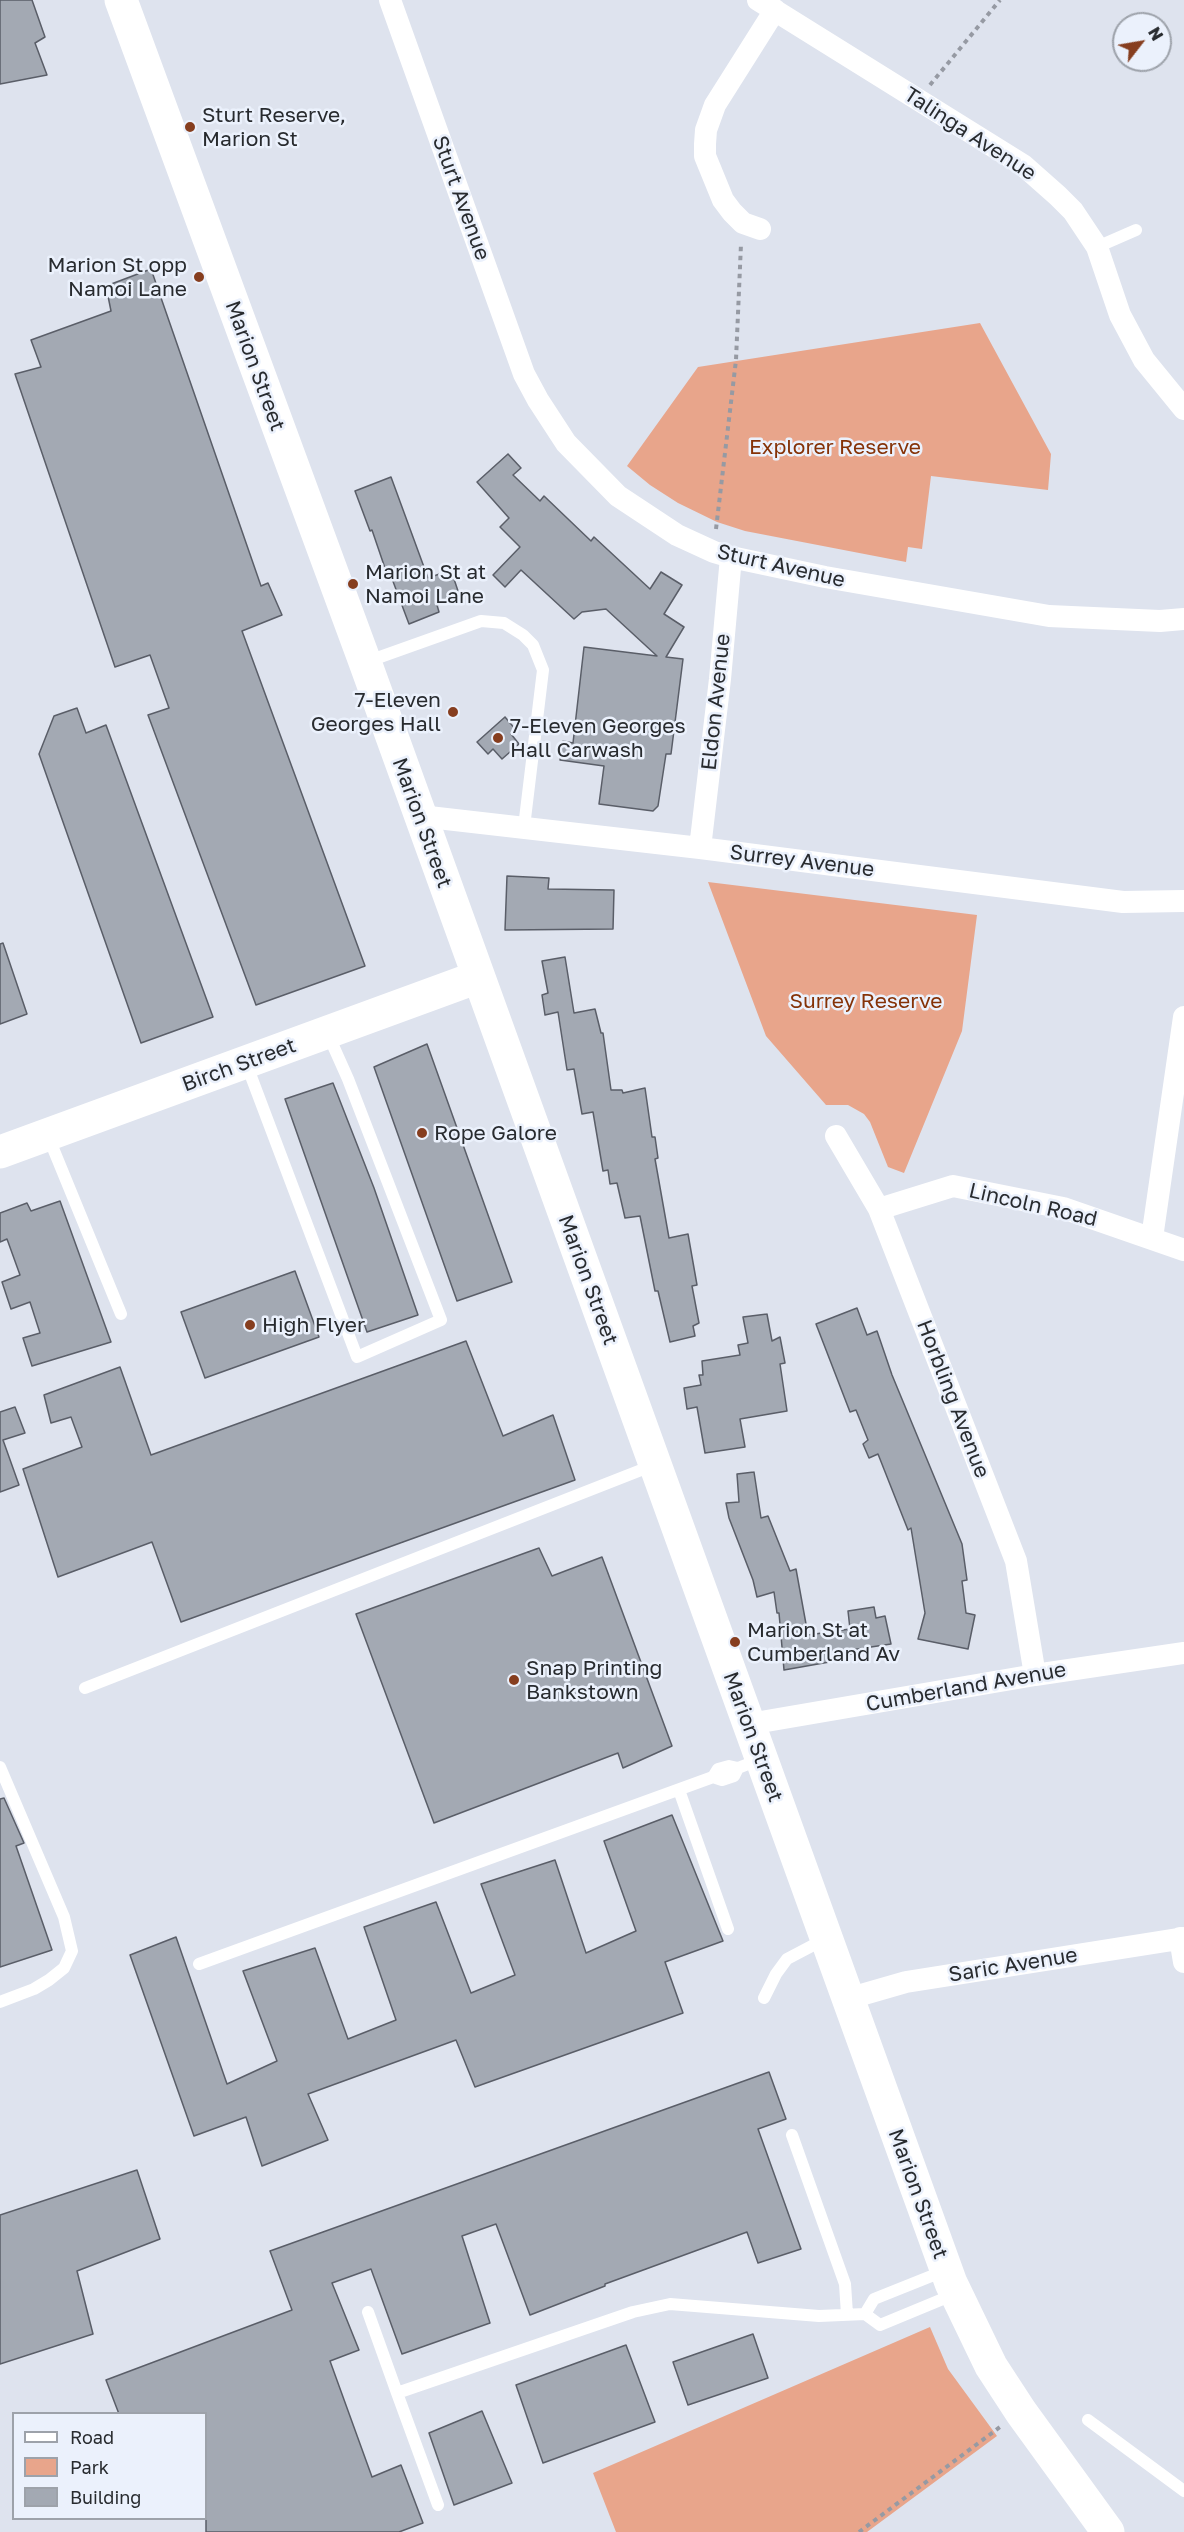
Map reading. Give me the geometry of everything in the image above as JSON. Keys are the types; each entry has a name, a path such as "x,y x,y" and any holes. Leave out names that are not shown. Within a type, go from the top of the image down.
{"main road":[{"name":"Marion Street","path":"121,0 365,662 749,1724 750,1763 825,1939 951,2282 991,2366 1021,2412 1108,2532"},
{"name":"Birch Street","path":"0,1152 478,977"}],"street":[{"name":"Sturt Avenue","path":"390,0 524,374 537,400 566,443 618,495 677,535 722,554 825,577 1031,614 1114,620 1184,619"},
{"name":"Talinga Avenue","path":"767,5 1040,178 1073,211 1097,247 1130,335 1144,360 1184,409"},
{"path":"752,226 723,200 705,156 706,130 715,105 767,5"},
{"name":"Eldon Avenue","path":"700,848 720,679 722,554"},
{"name":"Surrey Avenue","path":"420,816 700,848 1123,902 1184,901"},
{"path":"1152,1238 1184,1017"},
{"name":"Horbling Avenue","path":"836,1136 879,1209 1016,1561 1035,1675"},
{"name":"Lincoln Road","path":"879,1209 953,1186 1063,1208 1184,1250"},
{"name":"Cumberland Avenue","path":"749,1724 1035,1675 1184,1653"},
{"name":"Saric Avenue","path":"847,1999 906,1982 1182,1938 1184,1962"}],"lane":[{"path":"1097,247 1136,230"},
{"path":"365,662 481,621 504,622 533,645 543,670 524,827"},
{"path":"246,1062 357,1357 441,1320 348,1078 327,1032"},
{"path":"47,1135 121,1314"},
{"path":"85,1688 655,1465"},
{"path":"199,1965 713,1777 718,1769 750,1763"},
{"path":"0,1767 64,1917 72,1950 64,1968 49,1980 34,1989 0,2002"},
{"path":"678,1790 728,1929"},
{"path":"764,1998 776,1974 787,1959 825,1939"},
{"path":"792,2135 845,2284 847,2314"},
{"path":"866,2314 874,2299 951,2282"},
{"path":"397,2393 633,2312 670,2304 819,2316 866,2314 880,2325 951,2282"},
{"path":"368,2312 438,2505"},
{"path":"1088,2421 1184,2491"}],"path":[{"path":"920,101 933,80 1000,0"},
{"path":"722,554 736,360 752,226"},
{"path":"859,2532 1021,2412"}],"green space":[{"name":"Explorer Reserve","path":"980,323 1051,454 1048,490 931,476 922,549 908,547 906,562 745,531 717,522 678,503 650,485 627,466 698,367"},
{"name":"Surrey Reserve","path":"708,882 977,915 962,1031 904,1173 888,1167 870,1122 864,1114 848,1105 826,1105 766,1036"},
{"path":"930,2327 948,2369 997,2436 867,2532 616,2532 593,2473"}],"building":[{"path":"0,0 32,0 45,37 35,43 47,75 0,84"},
{"path":"151,269 261,586 268,583 282,615 242,631 365,966 256,1005 148,715 169,708 150,655 115,667 15,374 41,367 31,340 111,311 106,286"},
{"path":"508,454 521,468 513,475 540,501 544,496 591,541 594,537 650,589 661,572 682,585 664,614 684,627 666,657 683,659 671,754 666,754 658,806 653,811 599,804 604,766 560,760 563,741 573,743 584,647 657,656 606,609 582,612 574,619 521,570 505,587 493,575 520,547 500,527 509,518 477,482"},
{"path":"391,477 428,578 451,570 460,597 437,605 439,612 409,624 355,491"},
{"path":"77,708 86,733 106,725 213,1017 141,1043 39,754 54,716"},
{"name":"7-Eleven Georges Hall Carwash","path":"505,717 516,730 511,734 519,744 502,759 493,749 488,754 477,742"},
{"path":"507,876 549,878 548,889 614,890 613,929 505,930"},
{"path":"3,943 27,1014 0,1024 0,944"},
{"path":"565,957 574,1013 595,1009 601,1033 603,1033 611,1090 622,1090 623,1093 645,1088 652,1137 655,1137 658,1158 655,1159 669,1238 688,1234 697,1285 692,1286 699,1323 693,1326 695,1336 670,1342 658,1291 655,1291 640,1216 625,1218 617,1183 610,1184 608,1170 603,1171 593,1112 582,1114 574,1069 567,1070 558,1012 545,1015 542,995 548,993 542,961"},
{"path":"427,1044 512,1282 457,1301 374,1067"},
{"path":"333,1083 374,1188 418,1315 367,1332 285,1099"},
{"path":"60,1201 111,1342 32,1366 23,1338 40,1333 30,1302 11,1309 2,1282 20,1275 7,1239 0,1242 0,1213 27,1203 31,1211"},
{"name":"High Flyer","path":"295,1271 319,1337 205,1378 181,1312"},
{"path":"857,1308 867,1335 877,1331 892,1375 962,1544 967,1580 962,1581 966,1613 975,1615 968,1649 918,1639 925,1613 911,1528 908,1530 878,1454 869,1458 863,1444 868,1440 856,1410 850,1412 816,1324"},
{"path":"767,1314 772,1341 780,1337 785,1363 780,1364 787,1411 740,1419 745,1447 705,1453 697,1407 687,1409 684,1388 701,1385 699,1375 703,1375 702,1361 740,1355 738,1345 748,1343 743,1317"},
{"path":"466,1341 503,1436 553,1415 575,1480 181,1622 152,1542 58,1577 23,1469 82,1447 71,1417 51,1423 44,1395 120,1367 151,1455"},
{"path":"15,1407 25,1433 3,1440 19,1485 0,1492 0,1412"},
{"path":"754,1472 761,1518 768,1516 790,1571 796,1569 808,1635 850,1629 848,1611 874,1607 876,1618 885,1616 891,1644 851,1650 852,1654 834,1657 835,1661 784,1670 779,1613 777,1613 774,1592 757,1597 753,1580 729,1518 726,1503 739,1502 737,1474"},
{"name":"Snap Printing Bankstown","path":"539,1548 552,1576 602,1557 672,1746 623,1768 618,1753 434,1823 356,1614"},
{"path":"4,1798 24,1843 16,1846 52,1950 0,1967 0,1799"},
{"path":"672,1815 723,1941 665,1962 683,2013 475,2087 456,2040 308,2094 328,2140 262,2166 246,2117 194,2136 130,1955 176,1937 227,2084 277,2061 243,1971 315,1948 348,2039 396,2020 364,1927 436,1902 471,1993 515,1975 481,1884 555,1860 586,1953 636,1931 604,1841"},
{"path":"769,2072 786,2119 758,2129 801,2249 758,2263 747,2232 605,2284 605,2286 530,2315 496,2224 462,2236 490,2323 402,2354 371,2269 332,2283 359,2350 330,2361 372,2477 401,2465 423,2523 399,2532 206,2532 207,2412 118,2412 106,2380 292,2310 270,2251"},
{"path":"137,2170 160,2239 77,2271 93,2334 0,2364 0,2215"},
{"path":"753,2334 768,2378 688,2405 673,2362"},
{"path":"626,2345 655,2422 543,2463 516,2385"},
{"path":"482,2411 512,2483 454,2505 429,2433"}],"place":[{"name":"Sturt Reserve, Marion St","path":"190,127"},
{"name":"Marion St opp Namoi Lane","path":"199,277"},
{"name":"Marion St at Namoi Lane","path":"353,584"},
{"name":"7-Eleven Georges Hall","path":"453,712"},
{"name":"7-Eleven Georges Hall Carwash","path":"498,738"},
{"name":"Rope Galore","path":"422,1133"},
{"name":"High Flyer","path":"250,1325"},
{"name":"Marion St at Cumberland Av","path":"735,1642"},
{"name":"Snap Printing Bankstown","path":"514,1680"}]}
